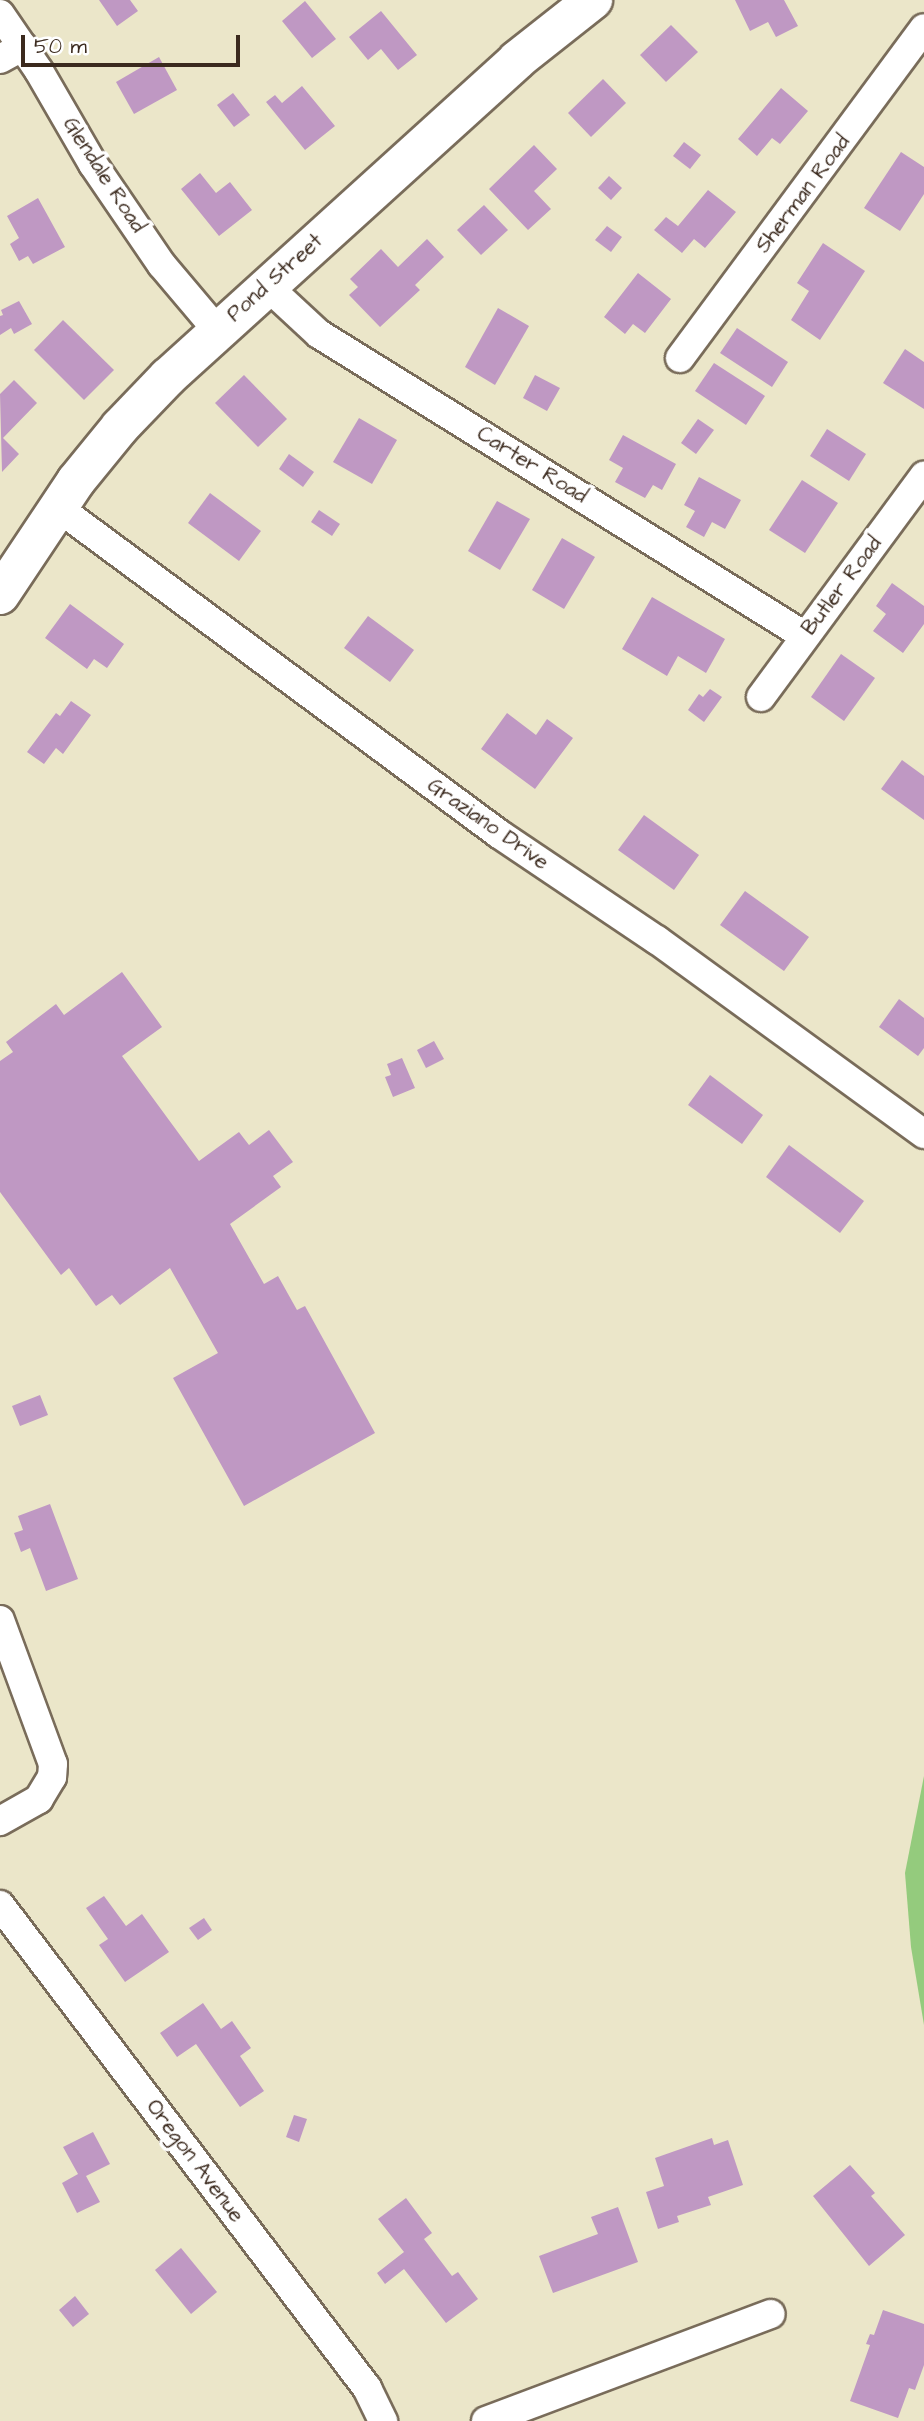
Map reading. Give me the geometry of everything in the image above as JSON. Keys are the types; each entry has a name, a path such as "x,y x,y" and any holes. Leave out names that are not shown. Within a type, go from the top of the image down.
{"main road":[{"name":"Pond Street","path":"0,595 57,507 120,427 266,285 517,60 593,0"}],"street":[{"name":"Glendale Road","path":"0,14 11,52 93,164 154,254 217,330"},
{"name":"Sherman Road","path":"680,358 924,28"},
{"name":"Carter Road","path":"266,285 319,334 805,636"},
{"name":"Butler Road","path":"761,697 924,476"},
{"name":"Graziano Drive","path":"57,507 499,834 657,940 924,1133"},
{"path":"0,1620 50,1751 52,1777 47,1788 27,1808 0,1821"},
{"name":"Oregon Avenue","path":"0,1905 367,2388 383,2421"},
{"path":"486,2421 771,2314"}],"green space":[{"path":"924,1776 924,2025 911,1947 905,1873"}],"building":[{"path":"99,0 130,0 138,11 117,26"},
{"path":"735,0 784,0 798,26 776,37 768,22 750,31"},
{"path":"305,1 336,39 312,58 282,21"},
{"path":"381,11 417,55 398,70 381,49 368,60 349,37"},
{"path":"671,25 698,52 666,82 640,55"},
{"path":"159,57 177,90 134,114 116,82"},
{"path":"603,79 626,103 591,137 568,113"},
{"path":"302,86 335,126 305,150 266,102 275,95 282,103"},
{"path":"781,88 808,111 780,144 772,138 757,156 738,139"},
{"path":"233,93 250,115 234,127 217,105"},
{"path":"684,142 701,155 690,169 673,156"},
{"path":"534,145 557,169 534,191 551,209 528,230 489,189"},
{"path":"901,152 924,167 924,194 900,231 864,208"},
{"path":"200,173 216,193 230,182 252,210 219,236 181,189"},
{"path":"609,176 622,188 611,200 598,188"},
{"path":"708,190 736,212 705,248 694,239 682,253 654,230 666,217 678,226"},
{"path":"38,198 65,247 33,264 28,256 19,261 10,244 19,238 7,216"},
{"path":"484,205 508,230 481,255 457,230"},
{"path":"607,226 622,237 611,252 595,240"},
{"path":"427,239 444,257 415,285 420,290 380,327 349,295 358,287 350,279 381,249 398,267"},
{"path":"823,243 865,271 820,340 791,320 809,291 797,283"},
{"path":"638,273 671,299 645,333 633,324 625,334 604,317"},
{"path":"19,301 32,324 14,334 11,328 0,335 0,316 3,315 1,310"},
{"path":"498,308 529,326 495,385 465,367"},
{"path":"63,320 114,370 84,400 34,350"},
{"path":"737,328 788,362 772,387 720,353"},
{"path":"905,349 924,362 924,409 883,383"},
{"path":"714,363 765,396 746,425 695,391"},
{"path":"244,375 287,419 258,447 215,403"},
{"path":"535,375 560,388 547,411 523,398"},
{"path":"14,380 37,403 3,438 19,454 2,472 0,394"},
{"path":"359,418 397,440 372,484 333,462"},
{"path":"698,419 714,430 696,454 681,443"},
{"path":"827,429 866,454 849,481 810,456"},
{"path":"623,435 676,464 662,490 653,485 645,498 615,482 623,468 609,460"},
{"path":"289,454 314,472 303,487 279,469"},
{"path":"699,477 741,500 725,529 712,522 704,537 686,527 695,511 684,505"},
{"path":"802,480 838,503 805,553 769,530"},
{"path":"210,493 261,531 239,561 188,523"},
{"path":"497,501 530,519 500,570 468,551"},
{"path":"319,510 340,524 332,536 311,522"},
{"path":"562,538 595,557 564,609 532,590"},
{"path":"892,583 924,606 924,624 903,653 873,631 886,614 876,606"},
{"path":"652,597 725,639 706,673 678,656 667,676 622,649"},
{"path":"70,604 124,644 107,668 94,659 87,669 45,638"},
{"path":"368,616 414,650 390,682 344,648"},
{"path":"841,654 875,678 844,721 811,697"},
{"path":"710,689 722,697 704,722 688,710 699,694 703,697"},
{"path":"71,701 91,715 63,754 56,748 44,764 27,752 56,713 60,716"},
{"path":"507,713 536,735 547,719 573,738 535,789 481,749"},
{"path":"902,760 924,776 924,820 881,789"},
{"path":"644,815 699,855 674,890 618,850"},
{"path":"745,891 809,937 784,971 720,925"},
{"path":"122,972 162,1027 122,1056 199,1161 239,1132 249,1145 269,1130 293,1162 273,1176 281,1187 230,1224 264,1284 278,1276 297,1310 305,1306 375,1433 244,1506 173,1378 218,1353 170,1268 120,1305 112,1295 96,1306 69,1268 61,1275 0,1192 0,1061 13,1052 6,1042 56,1004 64,1015"},
{"path":"899,999 924,1018 924,1048 918,1056 879,1027"},
{"path":"434,1041 444,1059 426,1068 417,1050"},
{"path":"402,1058 415,1088 393,1097 385,1077 391,1075 387,1064"},
{"path":"710,1075 763,1115 742,1144 688,1105"},
{"path":"789,1145 864,1201 840,1233 766,1177"},
{"path":"40,1395 48,1415 20,1426 12,1406"},
{"path":"50,1504 78,1579 46,1591 30,1548 21,1552 14,1533 23,1530 18,1516"},
{"path":"104,1896 126,1926 142,1914 169,1952 125,1982 99,1945 108,1939 86,1908"},
{"path":"204,1918 212,1930 198,1940 189,1928"},
{"path":"203,2003 221,2029 232,2021 251,2048 240,2056 264,2091 240,2107 196,2044 177,2057 160,2033"},
{"path":"294,2115 307,2119 299,2142 286,2137"},
{"path":"93,2132 110,2164 86,2176 100,2202 77,2213 62,2183 78,2174 63,2147"},
{"path":"712,2138 714,2145 728,2140 743,2185 708,2197 711,2205 677,2216 679,2222 658,2229 646,2192 664,2186 655,2158"},
{"path":"850,2165 875,2193 871,2196 905,2235 869,2266 813,2196"},
{"path":"406,2198 432,2233 424,2239 452,2276 458,2272 478,2299 446,2323 404,2269 385,2284 377,2273 404,2252 378,2219"},
{"path":"618,2207 638,2262 553,2293 539,2256 598,2234 591,2217"},
{"path":"181,2248 217,2292 191,2314 155,2270"},
{"path":"75,2296 89,2314 73,2327 59,2310"},
{"path":"883,2310 924,2324 924,2365 915,2390 909,2388 898,2418 850,2401 870,2345 866,2344 870,2334 874,2335"}]}
